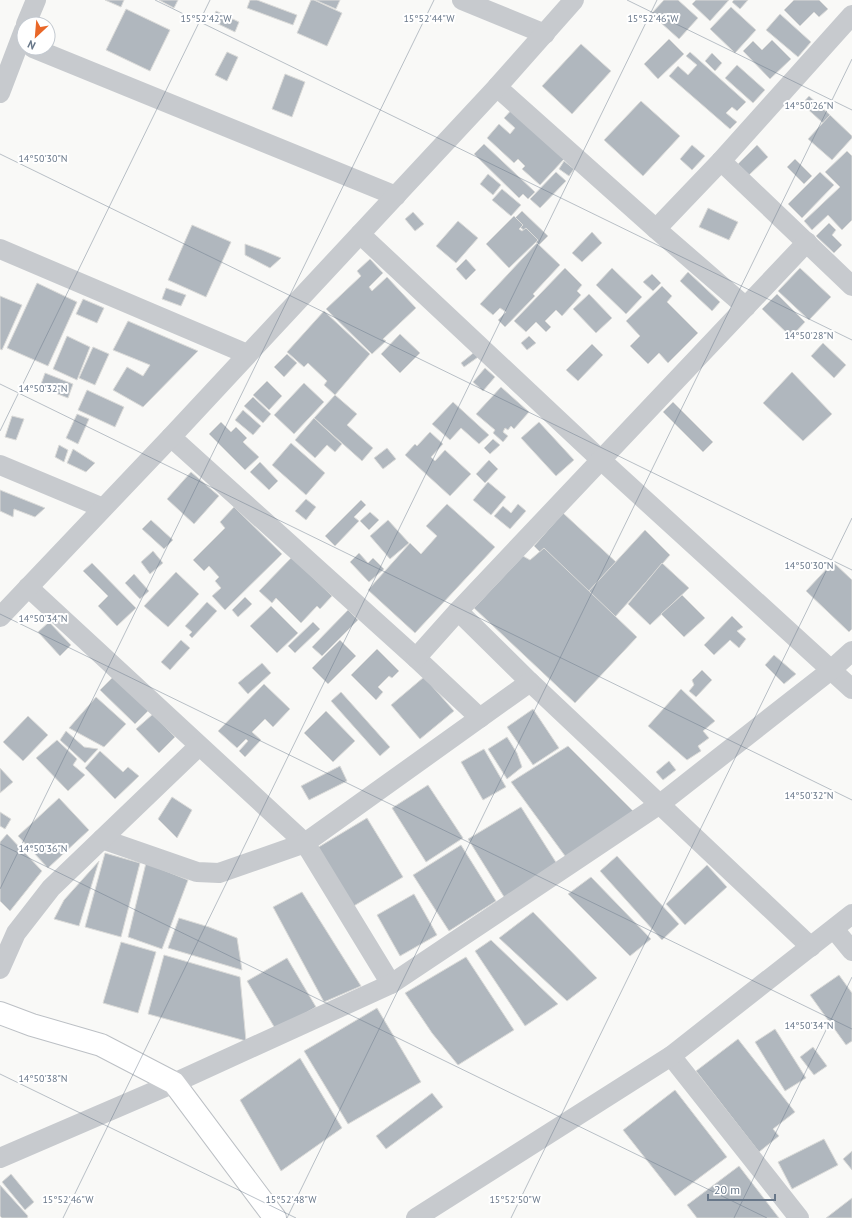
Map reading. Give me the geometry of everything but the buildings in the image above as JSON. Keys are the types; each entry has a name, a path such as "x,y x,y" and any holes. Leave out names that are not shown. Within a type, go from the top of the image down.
{"street":[{"path":"29,16 36,0"},
{"path":"462,0 545,34"},
{"path":"0,617 171,437 498,87 574,0"},
{"path":"656,229 721,161 852,15"},
{"path":"56,54 396,196"},
{"path":"0,93 18,56"},
{"path":"498,87 656,229 746,307"},
{"path":"721,161 852,286"},
{"path":"360,234 601,460 852,689"},
{"path":"416,658 458,611 807,242"},
{"path":"0,249 247,354"},
{"path":"171,437 416,658 480,718"},
{"path":"0,465 103,508"},
{"path":"28,587 305,843 391,984"},
{"path":"458,611 530,682 811,947"},
{"path":"0,1158 174,1083 391,984 660,804 831,670 852,651"},
{"path":"102,839 197,872 219,873 305,843 530,682"},
{"path":"0,969 16,933 51,888 199,746"},
{"path":"416,1218 671,1056 852,914"},
{"path":"834,929 852,951"},
{"path":"0,1013 32,1025 101,1045 174,1083 275,1218"},
{"path":"671,1056 799,1218"}]}
